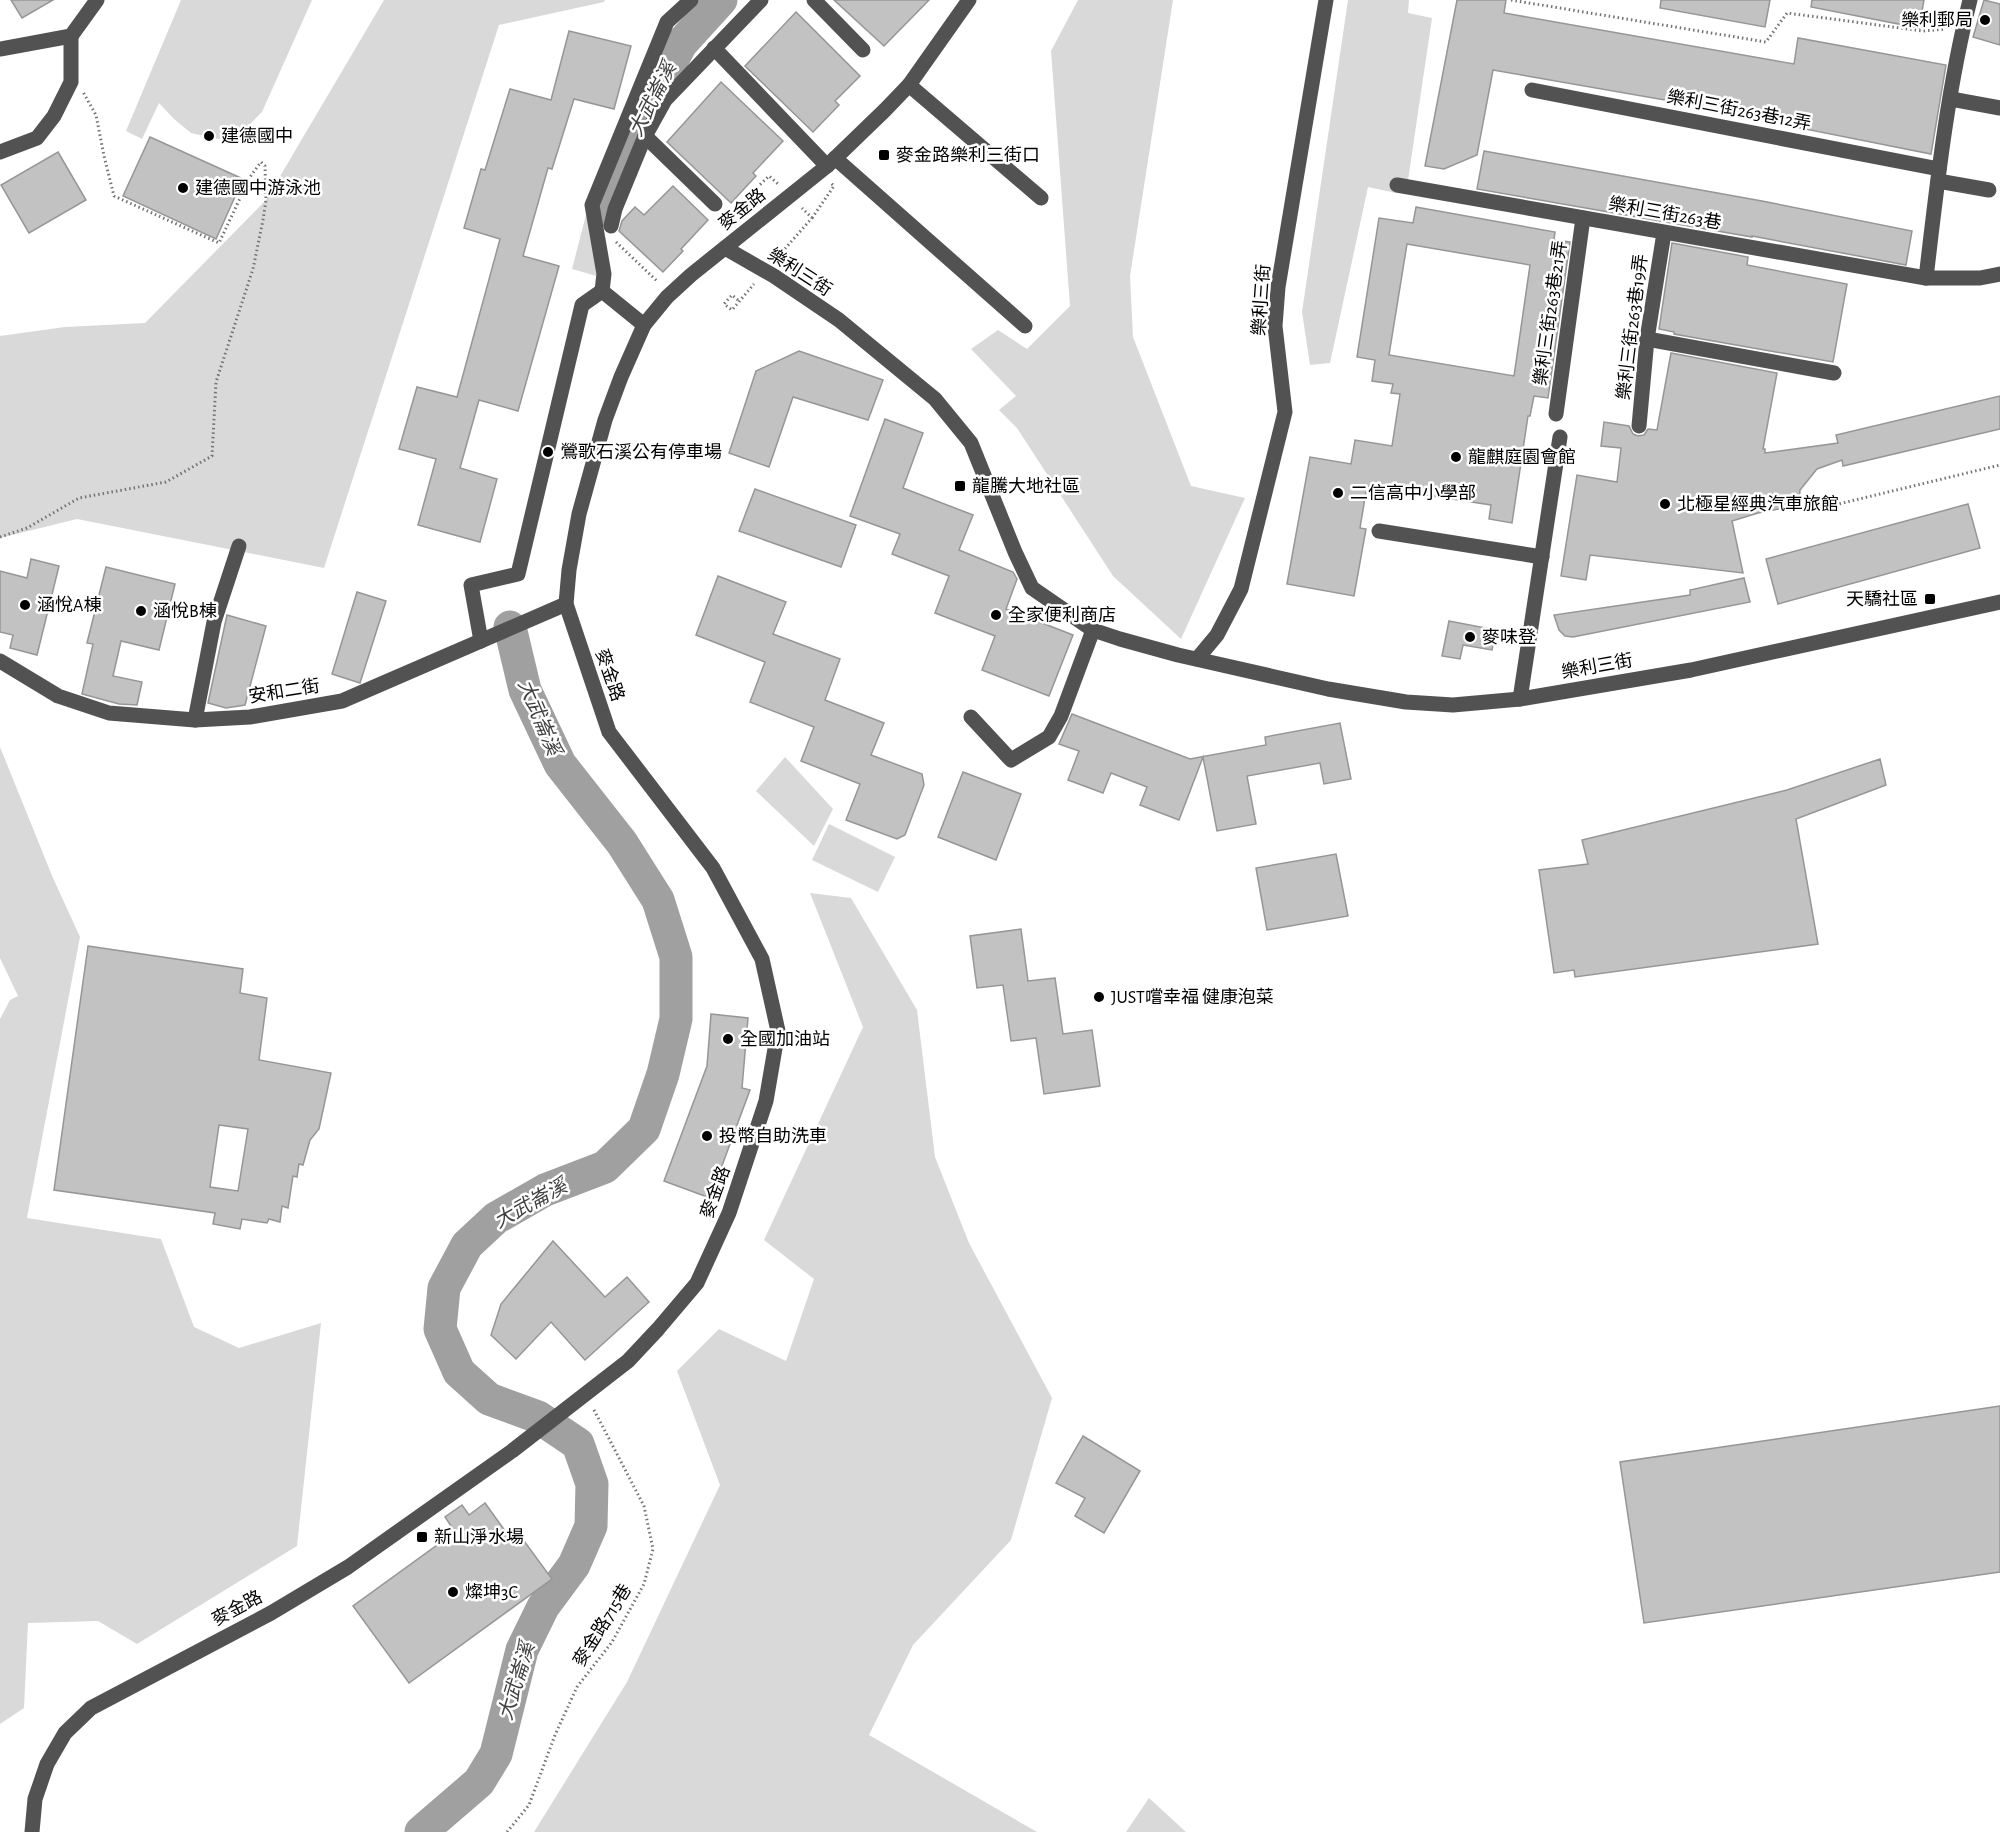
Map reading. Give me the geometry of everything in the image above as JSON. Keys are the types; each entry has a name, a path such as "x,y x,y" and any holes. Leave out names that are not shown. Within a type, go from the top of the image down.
{"street":[{"path":"0,152 37,138 54,116 70,82 71,36 97,0"},
{"path":"487,639 471,585 518,574 582,305 602,291 604,274 592,205 667,22 692,0"},
{"path":"611,226 615,209 645,136 665,100 761,0"},
{"path":"814,0 862,50"},
{"name":"樂利三街","path":"1197,659 1217,635 1241,588 1286,412 1275,326 1278,286 1326,0"},
{"path":"1926,278 1951,99 1970,0"},
{"name":"麥金路","path":"32,1832 35,1799 47,1764 65,1733 91,1708 271,1612 348,1567 512,1451 628,1361 697,1283 729,1213 766,1101 778,1031 762,960 713,868 609,732 566,604 569,570 582,504 605,420 644,325 667,297 691,275 831,162 885,110 909,85 965,1"},
{"path":"0,49 71,36"},
{"path":"714,48 831,162 1025,326"},
{"path":"909,85 1041,198"},
{"name":"樂利三街263巷12弄","path":"1532,90 1939,175 1989,190"},
{"path":"1951,99 2000,108"},
{"path":"645,136 715,204"},
{"name":"樂利三街263巷","path":"1397,185 1926,278 1980,278 2000,274"},
{"name":"樂利三街263巷21弄","path":"1556,414 1582,218"},
{"name":"樂利三街263巷19弄","path":"1639,426 1647,339 1664,233"},
{"name":"樂利三街","path":"725,248 774,276 839,320 935,399 971,443 1032,588 1093,630 1197,659 1328,689 1406,702 1453,705 1520,699 1691,670 2000,602"},
{"path":"602,291 644,325"},
{"path":"1647,339 1834,373"},
{"path":"1520,699 1560,437"},
{"path":"1379,531 1542,557"},
{"path":"195,720 214,622 239,546"},
{"name":"安和二街","path":"0,661 58,696 109,713 195,720 249,717 342,701 566,604"},
{"path":"971,717 1011,760 1049,737 1061,716 1093,630"}],"path":[{"path":"1511,0 1766,42 1787,13 1923,31 1963,28"},
{"path":"0,537 27,528 79,498 166,482 212,456 216,382 253,269 264,220 265,166 261,162 250,177 219,243 114,196 96,115 71,70"},
{"path":"751,200 747,197 769,176 778,184"},
{"path":"775,261 812,218 834,186"},
{"path":"795,201 812,218"},
{"path":"611,226 610,237 658,282"},
{"path":"738,300 732,295 724,304 732,310 760,278"},
{"path":"1822,508 2000,465"},
{"name":"麥金路715巷","path":"507,1832 529,1805 555,1735 578,1687 612,1642 644,1584 652,1549 644,1506 582,1396"}],"shaded area":[{"path":"181,0 312,0 262,112 242,132 218,139 191,133 159,103 142,139 126,131"},
{"path":"384,0 605,0 499,25 324,568 77,519 0,538 0,336 65,327 145,323 266,200"},
{"path":"1078,0 1173,0 1130,276 1133,337 1191,486 1245,498 1181,639 1113,576 1017,428 999,410 1016,396 971,349 998,330 1027,349 1070,306 1051,51"},
{"path":"1348,0 1409,0 1408,13 1432,18 1407,187 1397,185 1396,193 1368,187 1330,363 1310,365 1302,312"},
{"path":"586,215 594,218 600,277 572,269"},
{"path":"0,747 53,878 80,937 27,1218 161,1239 194,1327 239,1348 321,1323 297,1546 137,1644 98,1621 28,1623 24,1708 0,1724 0,1019 10,1000 18,996 0,958"},
{"path":"785,757 833,809 814,846 756,791"},
{"path":"829,824 895,857 878,892 812,860"},
{"path":"810,893 851,898 917,1010 935,1157 969,1243 1052,1398 1011,1540 913,1645 869,1735 1037,1832 534,1832 627,1682 720,1485 677,1371 719,1329 786,1361 814,1279 764,1240 863,1027"},
{"path":"1149,1798 1186,1832 1126,1832"}],"building":[{"path":"11,0 53,0 22,18"},
{"path":"834,0 929,0 884,46"},
{"path":"1457,0 1506,0 1504,13 1794,64 1798,38 1946,65 1931,154 1780,124 1780,120 1493,70 1477,155 1444,169 1425,166"},
{"path":"1661,0 1770,0 1765,27 1660,8"},
{"path":"1812,0 1924,0 1919,28 1811,7"},
{"path":"1984,0 2000,4 2000,45 1973,37"},
{"path":"796,12 860,76 835,101 839,105 813,132 745,66"},
{"path":"569,31 631,46 614,109 574,99 552,169 548,168 523,256 559,266 518,411 479,400 460,468 497,479 480,542 418,525 436,459 399,449 417,387 457,397 500,239 464,228 481,169 485,170 510,89 551,100"},
{"path":"721,82 783,141 753,173 756,176 731,203 667,142"},
{"name":"建德國中游泳池","path":"150,137 243,179 216,239 123,196"},
{"path":"1484,151 1762,201 1912,231 1906,265 1477,189"},
{"path":"58,152 86,200 29,233 1,185"},
{"path":"673,186 708,220 663,272 619,231 622,221 635,207 644,215"},
{"path":"1416,207 1555,232 1554,240 1570,242 1548,398 1534,396 1530,416 1528,416 1512,523 1489,519 1491,505 1367,486 1360,528 1366,529 1354,596 1287,584 1310,457 1351,464 1355,440 1392,446 1400,394 1391,393 1393,384 1372,381 1375,360 1357,357 1379,218 1413,223","holes":["1407,244 1530,265 1514,376 1389,355"]},
{"path":"1672,243 1748,257 1747,265 1847,284 1833,362 1674,334 1674,332 1659,329"},
{"path":"799,351 883,380 868,420 793,397 769,467 729,453 756,371"},
{"path":"1671,353 1777,373 1763,449 1765,453 1838,443 1836,435 2000,396 2000,429 1843,466 1842,460 1817,469 1800,490 1799,505 1732,521 1743,573 1590,555 1586,580 1561,576 1577,475 1617,482 1621,448 1601,446 1604,422 1629,426 1633,434 1638,436 1644,435 1648,429 1657,430"},
{"path":"885,419 923,433 903,488 973,515 959,550 1013,572 1017,579 1006,609 1073,635 1049,696 982,670 995,636 935,613 949,576 892,554 900,534 850,516"},
{"path":"755,489 856,525 841,567 739,531"},
{"path":"1968,504 1980,548 1778,604 1766,559"},
{"name":"涵悅A棟","path":"31,559 59,566 37,655 10,648 13,635 0,632 0,571 27,578"},
{"name":"涵悅B棟","path":"106,567 175,584 159,650 121,641 113,676 142,682 137,705 119,704 82,694 93,644 87,643"},
{"path":"718,576 786,602 773,634 840,659 825,700 884,723 871,755 922,774 924,785 905,835 897,839 846,820 860,784 801,761 814,727 750,702 765,662 696,635"},
{"path":"1744,578 1750,602 1573,637 1565,636 1559,630 1554,615 1690,595 1690,590"},
{"path":"357,592 386,601 360,683 332,674"},
{"path":"227,615 266,626 245,705 226,708 208,703"},
{"name":"麥味登","path":"1449,621 1496,630 1492,650 1463,645 1460,659 1442,656"},
{"path":"1072,714 1190,759 1266,745 1265,737 1340,723 1351,779 1324,784 1320,763 1247,776 1256,824 1217,831 1203,757 1179,820 1140,805 1147,787 1111,773 1103,793 1068,780 1079,751 1059,744"},
{"path":"1880,759 1886,785 1796,819 1818,944 1575,977 1574,970 1554,973 1539,870 1588,864 1582,840 1787,790"},
{"path":"963,772 1021,794 996,860 938,837"},
{"path":"1336,854 1348,916 1267,930 1256,868"},
{"path":"1021,929 1028,981 1055,978 1063,1034 1092,1030 1100,1086 1044,1094 1036,1038 1011,1041 1003,985 977,988 970,936"},
{"path":"88,946 243,969 240,993 267,998 259,1060 331,1073 319,1129 310,1140 303,1165 299,1164 297,1177 293,1176 288,1208 282,1206 280,1222 269,1219 267,1223 242,1219 240,1229 213,1224 215,1213 54,1190","holes":["219,1125 248,1129 238,1191 210,1187"]},
{"name":"投幣自助洗車","path":"711,1014 748,1018 742,1088 750,1090 710,1198 664,1181 707,1066"},
{"path":"553,1241 605,1297 627,1277 649,1302 585,1360 551,1322 516,1359 491,1335 501,1304"},
{"path":"2000,1406 2000,1572 1644,1623 1620,1462"},
{"path":"1083,1436 1140,1471 1104,1533 1075,1516 1085,1498 1056,1483"},
{"name":"燦坤3C","path":"485,1503 508,1535 516,1530 552,1579 409,1683 353,1606 455,1532 445,1517 462,1505 469,1515"}],"waterway":[{"name":"大武崙溪","path":"604,210 633,132 681,44 721,0"},
{"name":"大武崙溪","path":"421,1832 479,1782 496,1754 522,1650 543,1607 574,1565 591,1526 592,1484 578,1444 538,1417 489,1399 459,1372 440,1329 444,1288 467,1245 496,1218 545,1190 605,1167 644,1129 663,1074 676,1019 676,957 658,900 622,843 560,764 525,690 510,627"}],"place":[{"name":"樂利郵局","path":"1985,20"},
{"name":"建德國中","path":"209,136"},
{"name":"麥金路樂利三街口","path":"884,155"},
{"name":"建德國中游泳池","path":"183,188"},
{"name":"鶯歌石溪公有停車場","path":"548,452"},
{"name":"龍麒庭園會館","path":"1456,457"},
{"name":"龍騰大地社區","path":"960,486"},
{"name":"二信高中小學部","path":"1338,493"},
{"name":"北極星經典汽車旅館","path":"1665,504"},
{"name":"天驕社區","path":"1930,599"},
{"name":"涵悅A棟","path":"25,605"},
{"name":"涵悅B棟","path":"141,611"},
{"name":"全家便利商店","path":"996,615"},
{"name":"麥味登","path":"1470,637"},
{"name":"JUST嚐幸福 健康泡菜","path":"1099,997"},
{"name":"全國加油站","path":"728,1039"},
{"name":"投幣自助洗車","path":"707,1136"},
{"name":"新山淨水場","path":"422,1537"},
{"name":"燦坤3C","path":"453,1592"}]}
